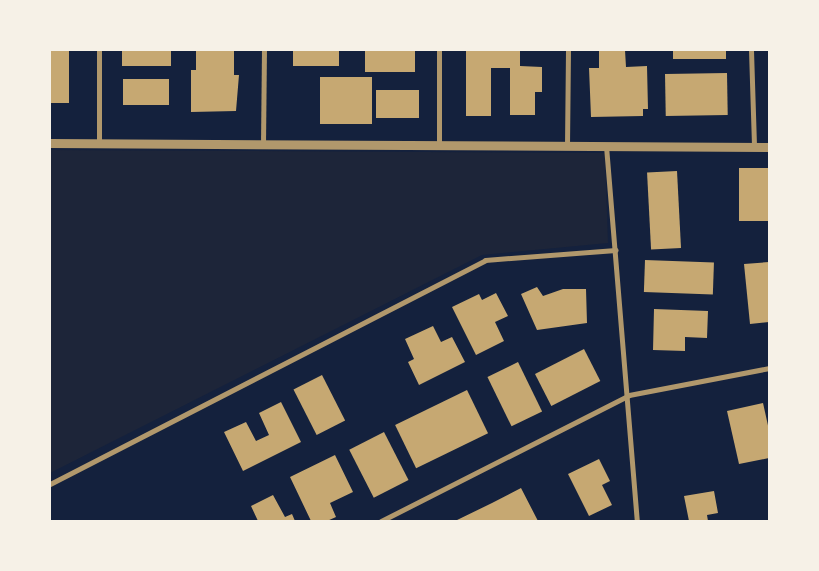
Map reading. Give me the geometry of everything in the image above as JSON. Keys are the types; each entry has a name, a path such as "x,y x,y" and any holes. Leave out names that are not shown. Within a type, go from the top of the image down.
{"street":[{"path":"99,50 99,144"},
{"path":"263,144 264,50"},
{"path":"439,50 439,145"},
{"path":"567,146 568,50"},
{"path":"751,50 754,147"},
{"path":"50,143 769,147"},
{"path":"606,146 629,395 638,521"},
{"path":"50,484 485,260 616,250"},
{"path":"381,521 629,395 769,368"}],"shaded area":[{"path":"50,150 605,153 608,243 482,255 50,473"}],"building":[{"path":"50,50 69,50 69,103 50,103"},
{"path":"122,50 171,50 171,66 122,66"},
{"path":"196,50 234,50 234,75 239,75 236,111 191,112 191,70 196,70"},
{"path":"293,50 339,50 339,66 293,66"},
{"path":"365,50 415,50 415,72 365,72"},
{"path":"466,50 520,50 520,66 542,67 542,92 535,92 535,115 510,115 510,68 491,68 491,116 466,116"},
{"path":"599,50 625,50 626,67 647,66 648,109 643,109 643,116 591,117 589,68 599,68"},
{"path":"673,50 726,50 726,59 673,59"},
{"path":"727,73 728,115 666,116 665,74"},
{"path":"320,77 372,77 372,124 320,124"},
{"path":"123,79 169,79 169,105 123,105"},
{"path":"376,90 419,90 419,118 376,118"},
{"path":"739,168 769,168 769,221 739,221"},
{"path":"677,171 681,248 651,249 647,173"},
{"path":"645,260 714,262 713,294 644,292"},
{"path":"769,262 769,322 750,324 744,264"},
{"path":"537,287 543,296 563,289 586,289 587,323 537,330 521,294"},
{"path":"496,293 508,316 495,322 504,341 476,355 452,307 479,294 482,300"},
{"path":"654,309 708,311 707,338 685,337 685,351 653,350"},
{"path":"433,326 441,342 452,337 465,362 419,385 408,362 414,359 405,339"},
{"path":"584,349 600,381 551,406 535,374"},
{"path":"518,362 542,411 512,426 487,377"},
{"path":"322,375 345,420 317,435 293,390"},
{"path":"467,390 488,433 416,468 395,425"},
{"path":"281,402 301,442 243,471 224,432 246,422 256,441 269,435 259,413"},
{"path":"763,403 769,430 769,458 739,464 727,411"},
{"path":"384,432 409,480 374,498 349,450"},
{"path":"335,455 353,492 330,503 336,517 327,521 311,521 290,477"},
{"path":"599,459 610,481 602,485 612,505 589,516 568,474"},
{"path":"521,488 538,521 455,521 492,503"},
{"path":"714,491 718,513 707,515 708,521 689,521 684,496"},
{"path":"273,495 285,517 292,514 295,521 258,521 251,506"}]}
